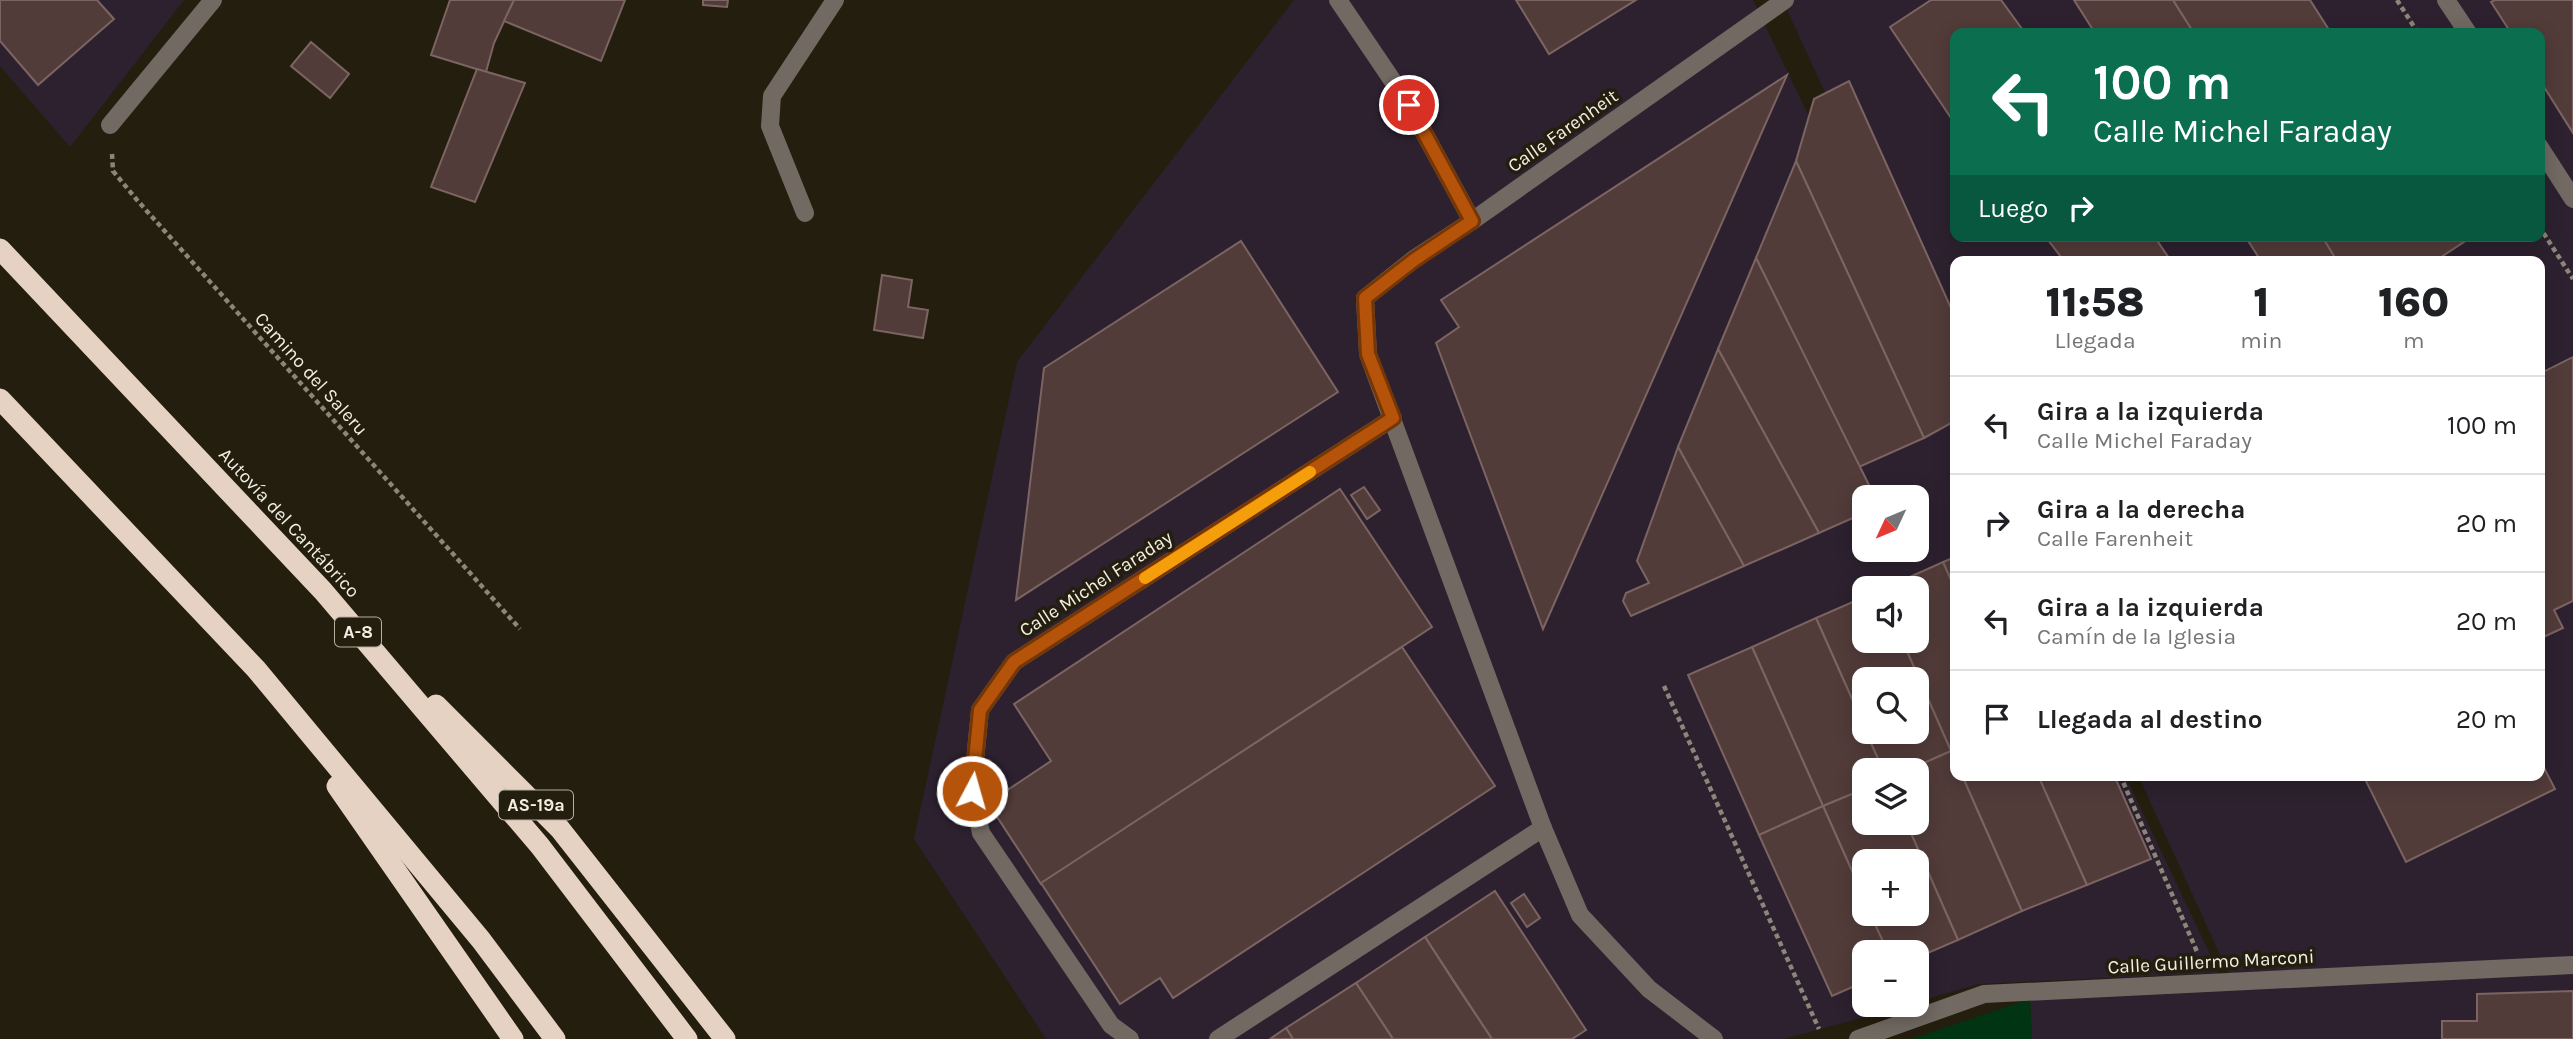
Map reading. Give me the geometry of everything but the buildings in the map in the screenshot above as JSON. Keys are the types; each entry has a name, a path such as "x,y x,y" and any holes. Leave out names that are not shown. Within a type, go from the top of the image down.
{"highway":[{"name":"Autovía del Cantábrico","path":"0,249 323,591 540,846 687,1039"},
{"path":"0,399 256,669 481,940 555,1039"},
{"name":"AS-19a","path":"323,591 560,829 725,1039"},
{"path":"256,669 513,1039"}],"street":[{"path":"110,125 213,0"},
{"path":"805,214 770,127 772,96 835,0"},
{"path":"1338,0 1409,105 1472,221"},
{"name":"Calle Farenheit","path":"1393,418 1368,354 1365,298 1414,260 1784,0"},
{"path":"2446,0 2465,28"},
{"path":"2545,155 2573,199"},
{"path":"1393,418 1543,828 1580,915 1649,989 1714,1039"},
{"name":"Calle Michel Faraday","path":"1130,1039 1111,1025 981,832 972,791 980,710 1014,662 1393,418"},
{"path":"1218,1039 1543,828"},
{"name":"Calle Guillermo Marconi","path":"1858,1039 1984,994 2573,965"}],"path":[{"path":"2397,0 2415,28"},
{"name":"Camino del Saleru","path":"110,125 113,171 121,181 520,629"},
{"path":"2545,235 2573,279"},
{"path":"1664,686 1819,1029"},
{"path":"2123,781 2199,954"}],"shaded area":[{"path":"0,0 184,0 70,147 0,66"},
{"path":"1294,0 1753,0 1950,411 1950,781 2128,781 2219,973 1979,984 1929,998 1929,940 1852,940 1852,1017 1865,1017 1784,1039 1046,1039 914,839 1017,362"},
{"path":"2573,0 2573,1039 2032,1039 2030,999 2236,990 2141,781 2545,781 2545,256 1950,256 1950,364 1783,1"}],"green space":[{"path":"2030,999 2032,1039 1911,1039"}],"slow traffic":[{"path":"1145,578 1310,472"}],"route":[{"path":"972,791 980,710 1014,662 1393,418 1368,354 1365,298 1414,260 1472,221 1409,105"}]}
